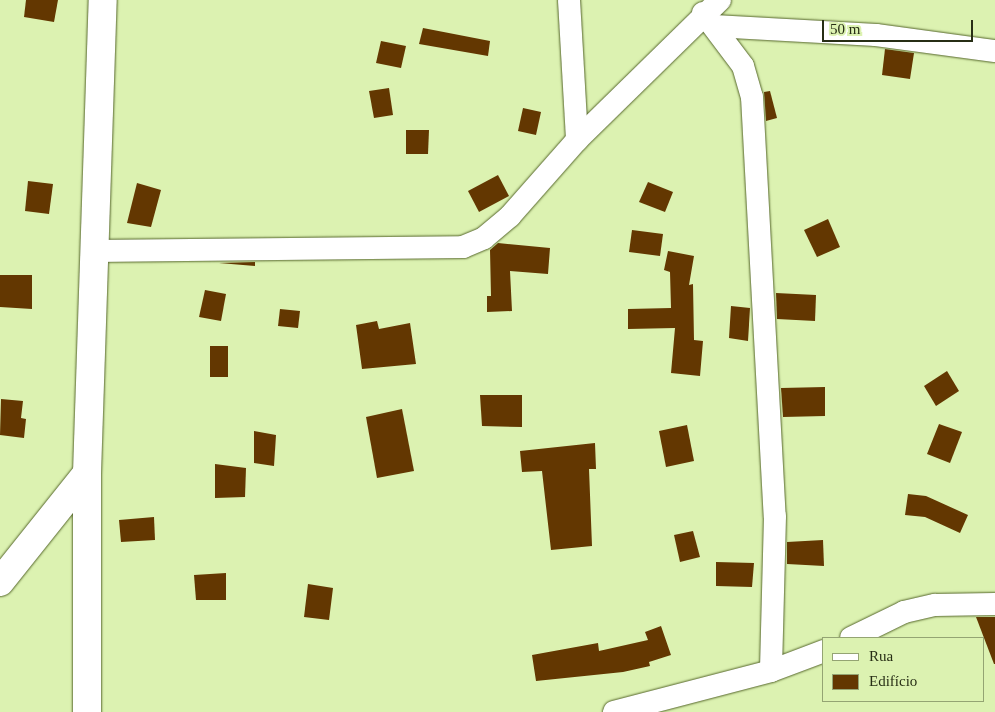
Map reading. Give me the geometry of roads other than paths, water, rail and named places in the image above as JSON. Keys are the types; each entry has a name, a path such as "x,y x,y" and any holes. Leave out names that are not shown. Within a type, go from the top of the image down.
{"street":[{"path":"87,712 87,473 93,251 103,0"},
{"path":"569,0 578,140"},
{"path":"93,251 463,247 484,238 510,216 578,140 712,13"},
{"path":"712,13 995,51"},
{"path":"712,13 743,66 752,97 775,516 772,671"},
{"path":"0,582 87,473"},
{"path":"853,637 904,612 935,605 995,604"},
{"path":"614,712 772,671 822,652"}]}
